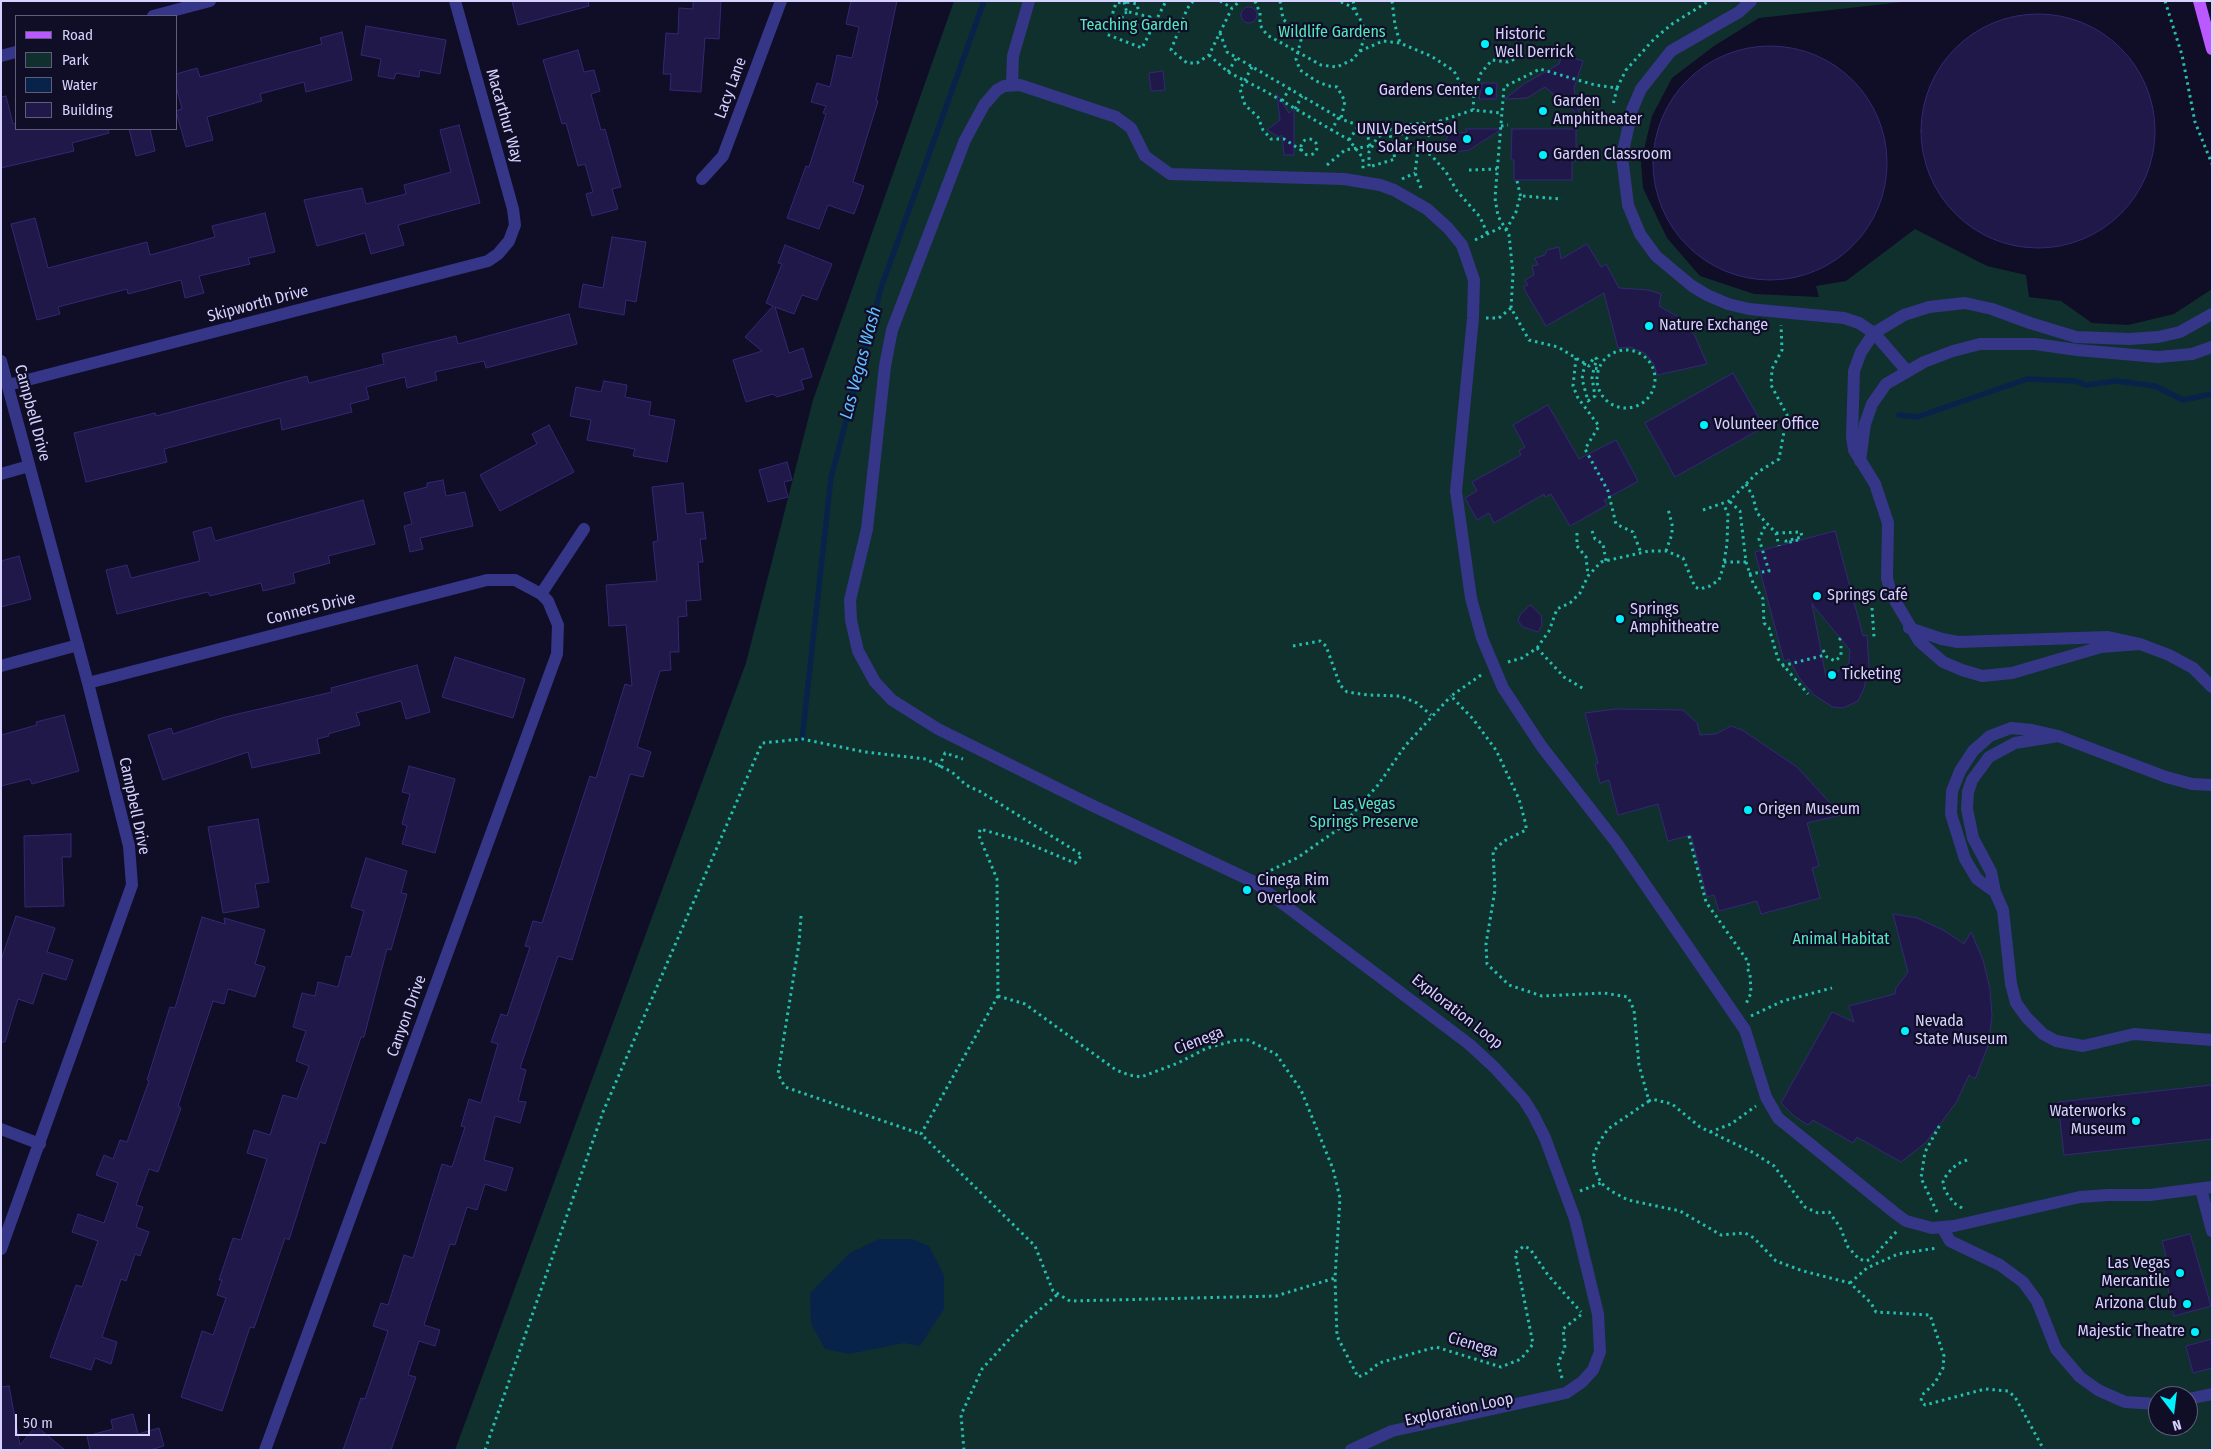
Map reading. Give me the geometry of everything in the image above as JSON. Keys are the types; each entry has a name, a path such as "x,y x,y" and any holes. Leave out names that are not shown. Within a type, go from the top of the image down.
{"main road":[{"path":"2199,1 2212,49"}],"street":[{"path":"157,15 210,1"},
{"name":"Macarthur Way","path":"455,1 513,209 515,225 509,240"},
{"name":"Lacy Lane","path":"702,180 723,156 781,1"},
{"path":"1012,84 1013,56 1029,1"},
{"path":"1751,1 1739,12 1671,51 1641,89 1632,110 1622,150 1623,179 1628,205 1640,234 1656,256 1692,286 1708,295 1728,304 1780,312 1844,318 1859,323 1874,333 1907,371"},
{"path":"1,56 15,52"},
{"path":"1351,1450 1392,1430 1566,1393 1582,1382 1593,1370 1600,1352 1598,1314 1575,1219 1545,1138 1524,1100 1494,1067 1469,1044 1254,882 1085,802 938,729 912,714 892,700 876,682 858,651 851,620 850,600 868,529 885,366 892,330 965,140 984,105 996,90 1012,84 1116,117 1131,128 1145,156 1170,174 1364,181 1394,190 1427,209 1448,228 1462,245 1474,280 1474,318 1456,491 1471,598 1482,638 1503,688 1542,747 1616,842 1745,1030 1766,1097 1778,1118 1895,1213 1915,1224 1932,1228 1942,1227 2080,1197 2108,1195 2150,1196 2207,1188 2212,1231"},
{"name":"Skipworth Drive","path":"8,386 488,261 498,254 509,240"},
{"path":"2140,644 2101,647 2012,673 1982,676 1943,662 1919,641 1909,628 1891,594 1887,578 1888,523 1875,484 1854,450 1852,437 1854,371 1861,352 1874,333 1904,315 1929,307 1965,303 1992,309 2076,337 2129,339 2158,338 2180,332 2212,314"},
{"path":"2158,338 2158,357"},
{"path":"1860,461 1864,424 1872,404 1886,384 1907,371 1953,351 1980,344 2035,344 2077,350 2158,357 2192,354 2212,347"},
{"name":"Campbell Drive","path":"1,361 88,683 129,846 132,885 1,1249"},
{"path":"1,474 29,466"},
{"path":"541,594 584,529"},
{"name":"Conners Drive","path":"88,683 487,580 515,580 541,594"},
{"name":"Canyon Drive","path":"266,1450 557,654 558,625 548,601 541,594"},
{"path":"1909,628 1942,639 1958,642 2108,637 2140,644 2169,655 2193,668 2212,687"},
{"path":"1,666 78,646"},
{"path":"2212,785 2192,784 2166,777 2058,736 2032,730 2010,728 1990,736 1973,751 1960,771 1952,791 1951,814 1965,859 1977,879 1995,892 2003,910 2011,984 2016,1003 2027,1018 2043,1034 2056,1041 2082,1046 2134,1034 2212,1040"},
{"path":"1,1129 40,1144"},
{"path":"1942,1227 1950,1241 2000,1265 2023,1282 2037,1300 2056,1349 2080,1377 2098,1390 2125,1402 2148,1403"},
{"path":"2198,1397 2212,1394"}],"path":[{"path":"1139,14 1137,4 1116,3 1106,34 1142,48 1166,1"},
{"path":"1193,1 1171,50 1186,63 1197,63 1209,55 1232,8 1240,1"},
{"path":"1220,1 1232,8"},
{"path":"1252,8 1255,1"},
{"path":"1255,1 1260,13 1260,25 1267,34 1321,65 1337,67 1352,60 1360,51 1383,41 1400,43 1431,56 1454,71 1461,85 1474,94"},
{"path":"1280,1 1284,19 1299,35 1301,40 1296,59 1300,70 1316,81 1328,86 1337,87 1345,101 1340,118 1331,131"},
{"path":"1339,1 1352,7 1362,22 1365,35 1360,51"},
{"path":"1353,1 1357,14"},
{"path":"1392,1 1395,25 1400,43"},
{"path":"2165,1 2182,55 2194,122 2212,164"},
{"path":"1126,2 1127,13"},
{"path":"1124,13 1139,14 1150,17 1148,24 1139,26 1133,22 1127,26 1120,23 1124,13"},
{"path":"1220,33 1227,52 1340,118 1366,128 1371,146"},
{"path":"1209,55 1228,72 1348,140 1363,158 1364,181"},
{"path":"1228,72 1236,57"},
{"path":"1473,110 1474,94 1481,73 1492,60 1508,62 1520,57"},
{"path":"1252,67 1240,89 1245,104 1258,117 1263,130 1272,139 1284,140 1307,155 1312,155 1316,151 1317,143 1313,139 1307,139 1301,144 1301,150"},
{"path":"1585,363 1582,379 1588,401 1595,396 1592,378 1597,359 1594,357 1589,366 1585,363 1558,346 1528,340 1511,308 1513,274 1509,235 1498,216 1495,198 1504,87 1540,69 1595,85 1617,88 1613,105"},
{"path":"1282,101 1290,88"},
{"path":"1295,109 1302,96"},
{"path":"1416,202 1422,190 1415,173 1418,150 1440,121 1473,110 1502,113"},
{"path":"1399,131 1406,125 1423,122 1433,129"},
{"path":"1348,140 1359,125"},
{"path":"1501,126 1508,125"},
{"path":"1389,129 1395,159 1369,167 1369,152 1377,138 1389,129 1399,131 1418,150 1431,155 1446,172 1457,192 1480,217 1488,235"},
{"path":"1324,179 1328,163 1345,150 1371,146"},
{"path":"1469,170 1497,169"},
{"path":"1506,230 1521,198 1517,182"},
{"path":"1521,198 1522,196 1562,199"},
{"path":"1462,245 1488,235 1504,226"},
{"path":"1481,319 1500,318 1511,308"},
{"path":"1703,510 1723,504 1729,500 1758,472 1779,459 1787,415 1771,385 1772,369 1782,350 1780,312"},
{"path":"1624,350 1635,352 1644,357 1651,366 1654,376 1653,389 1648,397 1635,406 1613,405 1600,392 1597,379 1599,369 1605,359 1614,353 1624,350"},
{"path":"1576,358 1574,386 1576,394 1599,426 1585,449 1608,491 1616,524 1634,532 1641,553"},
{"path":"1594,368 1599,369"},
{"path":"1746,484 1753,497 1757,512 1776,533 1779,546"},
{"path":"1729,500 1740,511 1749,574 1763,599 1764,623 1769,628 1781,666 1808,694"},
{"path":"1505,663 1522,658 1537,648 1549,631 1556,609 1570,603 1580,593 1588,576 1601,562 1641,553 1666,551 1683,558 1695,587 1700,589 1710,586 1719,580 1724,562 1728,513 1723,504"},
{"path":"1666,551 1672,534 1672,524 1668,509"},
{"path":"1749,574 1769,571 1759,539 1766,524"},
{"path":"1592,531 1595,538 1603,544 1606,561"},
{"path":"1776,533 1801,532 1802,537 1786,541 1786,543 1798,540"},
{"path":"1577,533 1577,546 1586,557 1588,576"},
{"path":"1724,562 1746,562"},
{"path":"1872,608 1874,637"},
{"path":"1293,646 1320,641 1326,646 1340,685 1347,692 1400,696 1417,703 1431,715"},
{"path":"1823,650 1832,661 1837,660 1841,656 1841,646"},
{"path":"1537,648 1564,676 1584,689"},
{"path":"1781,666 1825,654"},
{"path":"1258,878 1269,869 1298,858 1340,828 1378,784 1405,746 1431,715 1451,696 1486,672"},
{"path":"1451,696 1473,719 1496,750 1519,799 1526,825 1526,830 1504,841 1493,851 1495,890 1486,944 1487,964 1510,985 1542,996 1604,993 1628,997 1634,1010 1639,1065 1650,1101"},
{"path":"485,1450 603,1112 762,743 802,739 865,752 926,759 952,772 966,785 981,792 1082,855 1075,863 1022,841 980,829 979,836 997,879 998,996 921,1134"},
{"path":"939,767 945,753 958,759 969,760"},
{"path":"1689,836 1706,902 1749,963 1747,968 1750,974 1751,993 1748,1002 1735,1015"},
{"path":"801,916 799,943 778,1074 785,1087 921,1134 1036,1246 1053,1290 1058,1294 1070,1301 1276,1296 1336,1278"},
{"path":"1748,1017 1783,1001 1832,988"},
{"name":"Cienega","path":"998,996 1025,1004 1116,1070 1129,1075 1141,1077 1207,1048 1237,1040 1248,1040 1276,1054 1302,1090 1333,1169 1340,1198 1336,1278 1337,1336 1358,1377 1367,1373 1379,1363 1436,1347 1501,1367 1521,1359 1533,1344 1515,1253 1524,1246 1530,1249 1548,1275 1583,1314"},
{"path":"1866,1262 1848,1247 1840,1227 1828,1212 1818,1213 1805,1207 1774,1166 1754,1153 1700,1128 1672,1104 1652,1099 1608,1129 1598,1144 1593,1157 1595,1170 1601,1183 1628,1200 1680,1211 1721,1235 1745,1233 1754,1238 1776,1261 1803,1271 1850,1283 1871,1303 1876,1312 1930,1315 1944,1356 1943,1368 1935,1383 1922,1395 1921,1401 1925,1405 1984,1389 2008,1391 2015,1397 2044,1450"},
{"path":"1709,1132 1731,1124 1761,1102"},
{"path":"1941,1123 1925,1152 1921,1178 1933,1202 1942,1227"},
{"path":"1967,1160 1957,1164 1947,1174 1943,1182 1945,1191 1954,1203 1965,1210 1970,1222"},
{"path":"1576,1192 1601,1183"},
{"path":"1866,1262 1874,1256 1900,1226"},
{"path":"1850,1283 1867,1268 1898,1254 1939,1248"},
{"path":"1866,1262 1867,1268"},
{"path":"964,1450 961,1415 982,1369 1023,1324 1058,1294"},
{"path":"1563,1382 1558,1363 1565,1348 1563,1329 1583,1314 1598,1314"}],"green space":[{"name":"Las Vegas Springs Preserve","path":"954,1 1912,1 1759,18 1714,46 1672,78 1652,116 1641,162 1643,188 1667,238 1700,276 1754,294 1819,297 1816,286 1846,281 1915,229 1987,266 2026,275 2029,297 2061,301 2092,323 2128,325 2174,314 2212,289 2212,1450 455,1450 746,663 813,400"}],"water":[{"path":"879,1239 912,1239 929,1246 944,1275 944,1309 920,1346 904,1343 849,1354 825,1349 811,1324 810,1293 850,1253"}],"building":[{"path":"512,1 588,1 589,6 518,25"},
{"path":"693,1 721,1 719,39 705,38 701,92 670,90 671,74 663,74 666,33 678,34 679,8 693,9"},
{"path":"851,1 897,1 876,101 878,101 853,182 864,186 854,214 828,205 819,229 787,218 806,166 809,167 826,114 823,113 826,106 811,102 817,83 830,87 837,55 852,58 859,27 846,24"},
{"path":"1249,7 1255,9 1257,15 1255,21 1249,23 1243,21 1241,15 1243,9"},
{"path":"2038,14 2061,16 2083,23 2103,34 2121,48 2135,66 2146,86 2153,108 2155,131 2153,154 2146,176 2135,196 2121,214 2103,228 2083,239 2061,246 2038,248 2015,246 1993,239 1973,228 1955,214 1941,196 1930,176 1923,154 1921,131 1923,108 1930,86 1941,66 1955,48 1973,34 1993,23 2015,16"},
{"path":"366,26 446,40 440,74 420,70 419,77 396,73 394,79 378,76 381,59 361,55"},
{"path":"342,32 352,80 306,92 304,82 260,94 262,101 207,117 213,140 186,147 178,118 178,110 182,109 178,94 178,73 197,68 200,77 322,44 320,38"},
{"path":"1770,46 1793,48 1815,55 1835,66 1853,80 1867,98 1878,118 1885,140 1887,163 1885,186 1878,208 1867,228 1853,246 1835,260 1815,271 1793,278 1770,280 1747,278 1725,271 1705,260 1687,246 1673,228 1662,208 1655,186 1653,163 1655,140 1662,118 1673,98 1687,80 1705,66 1725,55 1747,48"},
{"path":"578,50 584,72 594,70 600,91 591,94 601,130 605,129 621,187 612,189 618,209 592,216 586,194 593,192 585,164 578,166 566,123 562,124 543,60"},
{"path":"1562,55 1583,61 1574,88 1579,115 1545,87 1527,98 1505,99 1524,84 1559,64"},
{"path":"1163,71 1165,90 1151,91 1149,73"},
{"name":"Gardens Center","path":"1482,83 1497,83 1496,99 1479,99"},
{"path":"1277,94 1289,113 1294,109 1294,155 1284,155 1282,135 1279,137 1267,130 1280,120"},
{"path":"6,96 13,124 15,123 15,130 108,130 109,133 72,143 74,151 1,168 1,97"},
{"path":"459,125 480,203 398,225 404,245 371,254 365,233 317,246 304,200 362,188 366,204 406,194 404,185 451,172 440,130"},
{"name":"UNLV DesertSol Solar House","path":"1466,129 1502,129 1469,150 1448,153 1446,140 1448,135 1467,132"},
{"name":"Garden Classroom","path":"1512,129 1576,129 1576,161 1572,161 1572,180 1514,180 1514,160 1511,160"},
{"path":"129,130 150,130 155,151 136,156"},
{"path":"265,213 275,252 248,258 250,264 199,276 204,293 185,298 181,280 128,294 127,289 58,307 60,314 37,320 11,224 35,218 48,268 147,242 150,255 215,237 212,226"},
{"path":"612,237 646,242 636,302 626,300 624,315 579,307 583,284 603,288"},
{"path":"1587,244 1601,267 1606,264 1619,288 1648,290 1661,294 1659,306 1678,317 1695,336 1707,364 1657,375 1654,364 1645,353 1630,347 1618,348 1604,293 1546,326 1523,287 1528,285 1525,280 1534,275 1532,266 1538,265 1535,258 1545,255 1547,250 1559,247 1561,259"},
{"path":"785,245 832,264 817,300 802,295 794,314 775,307 789,353 803,348 812,377 801,380 804,389 777,397 773,394 746,402 733,360 762,351 745,337 773,306 766,303 782,264 778,263"},
{"path":"569,314 577,344 486,368 484,361 435,372 437,380 407,388 405,377 366,387 369,399 350,404 352,412 282,430 280,418 164,449 167,462 86,482 74,433 155,413 156,416 307,376 309,383 384,364 382,354 456,336 458,344"},
{"name":"Volunteer Office","path":"1733,373 1764,427 1675,477 1645,423"},
{"path":"604,381 627,385 625,397 651,402 649,415 675,420 667,462 633,456 635,449 587,440 591,420 570,416 576,387 601,392"},
{"path":"1548,405 1579,459 1616,440 1638,481 1604,500 1607,505 1570,526 1551,494 1545,497 1544,494 1494,523 1489,513 1477,520 1465,498 1477,491 1472,482 1521,455 1519,451 1525,447 1513,425"},
{"path":"549,425 574,472 500,511 480,475 537,444 532,434"},
{"path":"787,462 792,480 784,482 788,497 768,502 759,470"},
{"path":"443,480 446,496 465,492 473,526 420,538 423,549 410,552 404,526 412,524 404,493 427,487 427,483"},
{"path":"683,483 686,514 703,512 706,539 700,539 703,562 698,562 701,600 686,601 687,616 678,617 679,652 670,652 671,670 660,671 637,747 651,752 643,777 630,774 572,960 558,956 520,1068 526,1070 518,1101 526,1102 520,1123 495,1116 484,1160 513,1168 506,1191 485,1184 477,1210 467,1207 455,1245 450,1244 424,1325 440,1330 435,1346 419,1341 408,1375 416,1377 391,1450 343,1450 361,1398 365,1399 388,1331 373,1326 381,1303 388,1305 404,1255 413,1258 442,1164 452,1167 465,1127 461,1126 469,1099 481,1103 498,1044 491,1042 501,1014 507,1016 530,947 525,946 533,921 542,923 590,776 596,778 625,684 632,686 626,625 609,626 606,585 657,581 653,542 658,541 652,487"},
{"path":"363,500 375,544 328,556 330,563 293,573 295,583 263,591 261,583 210,596 208,592 117,614 106,570 127,565 131,578 200,561 193,532 211,527 215,541"},
{"path":"1835,531 1863,636 1867,635 1869,668 1864,688 1858,701 1843,708 1833,707 1814,695 1800,679 1789,659 1784,661 1755,552","holes":["1812,604 1850,650 1849,663 1844,668 1826,677"]},
{"path":"19,556 31,599 1,607 1,561"},
{"path":"1530,605 1541,615 1542,625 1538,632 1523,627 1518,621 1520,615"},
{"path":"455,657 525,679 513,718 442,697"},
{"path":"417,665 430,712 406,719 401,701 356,713 360,725 317,739 320,753 252,768 248,752 163,780 148,735 171,728 173,734 225,717 332,692 331,688"},
{"name":"Origen Museum","path":"1616,709 1683,710 1697,723 1700,735 1716,734 1731,726 1742,730 1797,767 1841,815 1807,823 1819,866 1812,868 1820,898 1761,914 1757,901 1719,911 1714,895 1707,897 1691,835 1668,841 1658,804 1618,815 1609,780 1600,783 1595,764 1598,763 1585,713"},
{"path":"64,715 79,771 32,784 30,779 1,786 1,735 37,725 36,722"},
{"path":"409,766 455,779 435,853 402,844 407,826 402,824 410,794 402,792"},
{"path":"258,819 269,882 255,884 259,907 223,913 208,827"},
{"path":"71,834 71,857 62,857 64,906 25,907 24,836"},
{"path":"366,858 407,871 401,893 407,894 391,950 387,949 364,1037 361,1037 325,1144 320,1142 289,1240 285,1238 254,1328 250,1327 222,1411 181,1397 202,1331 213,1335 226,1298 217,1295 222,1280 219,1280 233,1238 241,1240 267,1159 247,1153 254,1130 270,1135 283,1095 297,1099 309,1066 296,1061 306,1031 293,1027 302,993 315,996 318,982 338,987 346,956 351,957 364,911 351,907"},
{"name":"Nevada State Museum","path":"1893,914 1917,918 1943,930 1964,944 1971,932 1983,960 1990,989 1992,1016 1988,1046 1975,1079 1969,1075 1957,1101 1941,1123 1925,1143 1901,1162 1857,1137 1853,1143 1813,1120 1808,1125 1794,1116 1781,1103 1832,1012 1854,1022 1849,1006 1895,994 1896,988 1908,972"},
{"path":"16,916 55,928 47,952 73,960 66,980 43,973 33,1004 18,999 5,1042 1,1042 1,960"},
{"path":"202,917 225,924 224,918 265,930 255,964 265,967 255,997 228,989 224,1004 213,1001 178,1106 181,1108 158,1172 149,1169 136,1205 143,1207 136,1227 149,1232 140,1256 135,1254 126,1281 121,1279 102,1337 117,1342 111,1364 95,1358 91,1370 50,1357 76,1285 82,1287 98,1241 72,1232 78,1214 104,1223 118,1183 96,1175 104,1155 113,1159 120,1140 127,1142 149,1081 147,1080 170,1007 175,1008"},
{"name":"Waterworks Museum","path":"2212,1085 2212,1139 2064,1155 2058,1102"},
{"path":"2190,1234 2211,1306 2174,1316 2164,1270 2169,1268 2162,1241"},
{"path":"2212,1339 2212,1368 2193,1373 2186,1346"},
{"path":"9,1386 20,1445 36,1426 65,1450 1,1450 1,1387"},
{"path":"133,1414 138,1434 159,1428 164,1446 150,1450 90,1450 87,1436 113,1429 111,1420"}],"waterway":[{"name":"Las Vegas Wash","path":"802,739 831,478 881,288 984,1"},
{"path":"1899,415 1917,417 2027,379 2076,381 2086,385 2116,381 2155,386 2183,400 2212,394"}],"place":[{"name":"Historic Well Derrick","path":"1485,44"},
{"name":"Gardens Center","path":"1489,91"},
{"name":"Garden Amphitheater","path":"1543,111"},
{"name":"UNLV DesertSol Solar House","path":"1467,139"},
{"name":"Garden Classroom","path":"1543,155"},
{"name":"Nature Exchange","path":"1649,326"},
{"name":"Volunteer Office","path":"1704,425"},
{"name":"Springs Café","path":"1817,596"},
{"name":"Springs Amphitheatre","path":"1620,619"},
{"name":"Ticketing","path":"1832,675"},
{"name":"Origen Museum","path":"1748,810"},
{"name":"Cinega Rim Overlook","path":"1247,890"},
{"name":"Nevada State Museum","path":"1905,1031"},
{"name":"Waterworks Museum","path":"2136,1121"},
{"name":"Las Vegas Mercantile","path":"2180,1273"},
{"name":"Arizona Club","path":"2187,1304"},
{"name":"Majestic Theatre","path":"2195,1332"}],"park label":[{"name":"Teaching Garden","path":"1134,26"},
{"name":"Wildlife Gardens","path":"1332,33"},
{"name":"Animal Habitat","path":"1841,940"}]}
